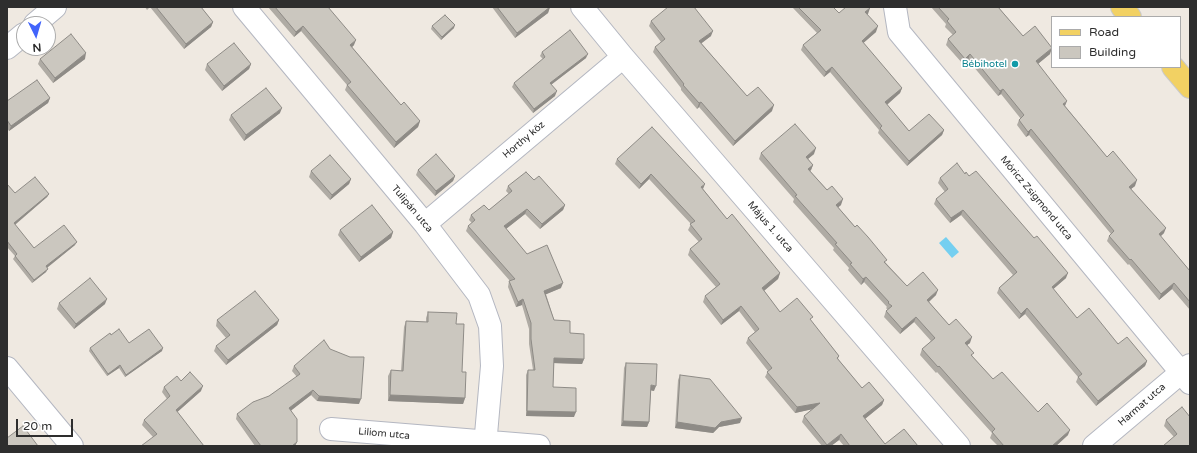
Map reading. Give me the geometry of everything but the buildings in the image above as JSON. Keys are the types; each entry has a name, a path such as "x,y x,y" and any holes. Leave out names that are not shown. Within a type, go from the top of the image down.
{"main road":[{"path":"1122,7 1129,16"},
{"path":"1174,68 1190,87"}],"street":[{"path":"45,16 55,7"},
{"name":"Tulipán utca","path":"244,7 425,224 479,295 490,326 492,366 485,444"},
{"name":"Május 1. utca","path":"582,7 623,57 959,446"},
{"name":"Móricz Zsigmond utca","path":"895,7 899,32 1187,373"},
{"path":"7,48 16,41"},
{"name":"Horthy köz","path":"425,224 623,57"},
{"path":"7,368 72,446"},
{"name":"Harmat utca","path":"1094,446 1187,373"},
{"name":"Liliom utca","path":"331,429 485,444 539,446"}],"water":[{"path":"946,237 959,252 952,258 939,243"}],"place":[{"name":"Bébihotel","path":"1015,64"}]}
